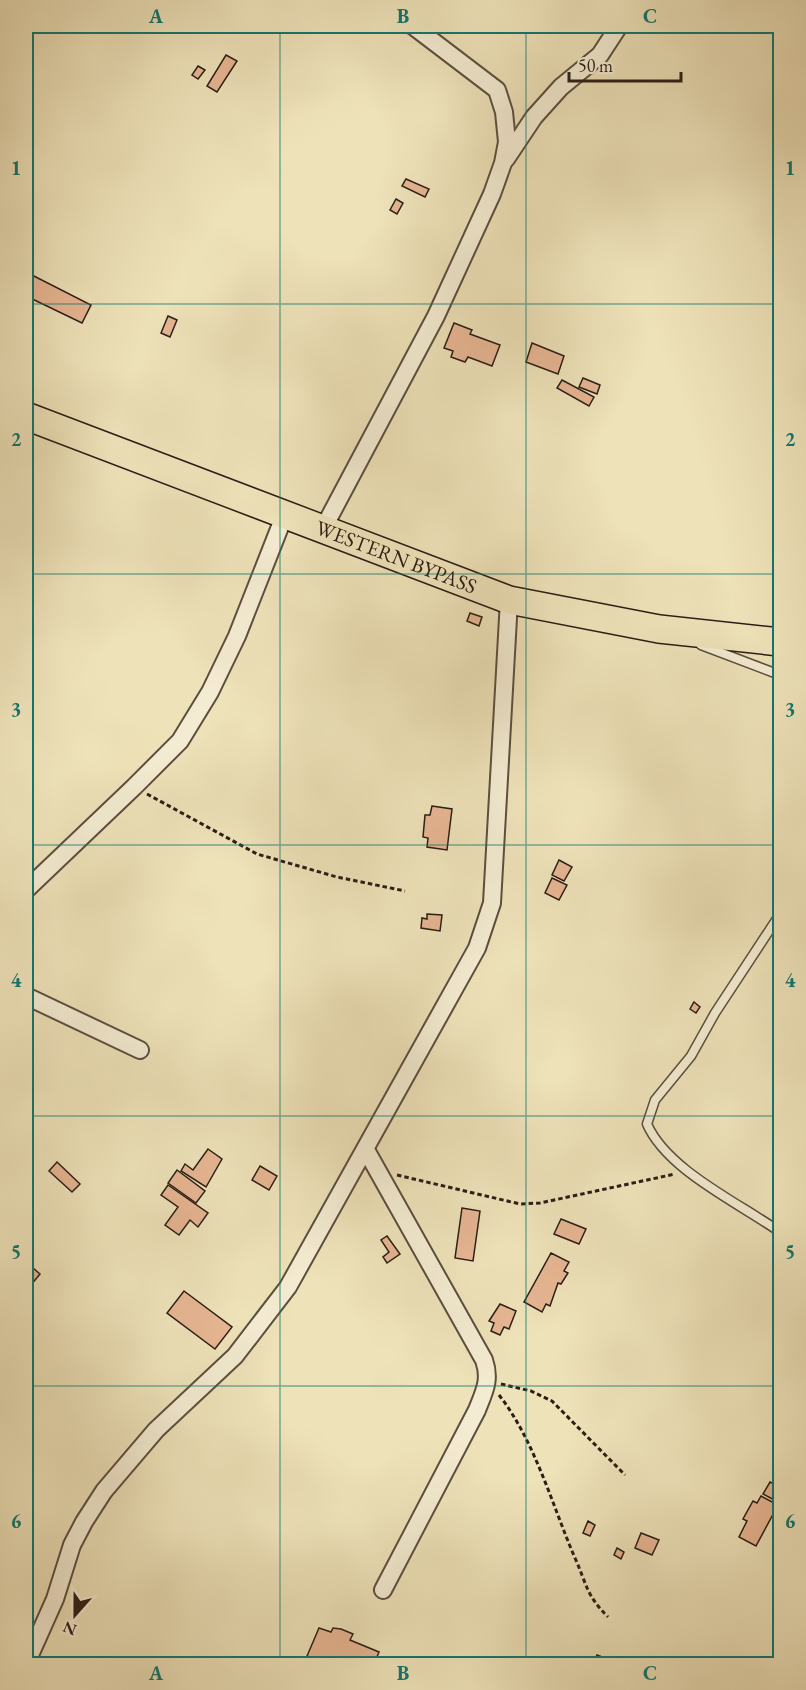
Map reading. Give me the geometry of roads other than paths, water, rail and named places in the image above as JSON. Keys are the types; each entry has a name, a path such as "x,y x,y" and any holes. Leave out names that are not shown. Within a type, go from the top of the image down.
{"main road":[{"name":"WESTERN BYPASS","path":"26,416 509,600 659,629 780,642"}],"street":[{"path":"323,529 436,316 477,231 503,163 507,142 504,112 496,90 413,26"},
{"path":"503,163 534,117 561,87 600,55 619,26"},
{"path":"26,890 135,788 180,741 210,692 237,636 285,514"},
{"path":"26,1665 55,1599 72,1545 84,1522 104,1491 156,1431 217,1374 260,1326 288,1287 477,948 492,903 509,600"},
{"path":"26,996 140,1050"},
{"path":"366,1150 399,1214 484,1360 488,1381 477,1410 383,1590"}],"lane":[{"path":"659,629 780,675"},
{"path":"780,914 715,1013 691,1056 655,1100 647,1124 652,1137 688,1171 780,1232"}]}
